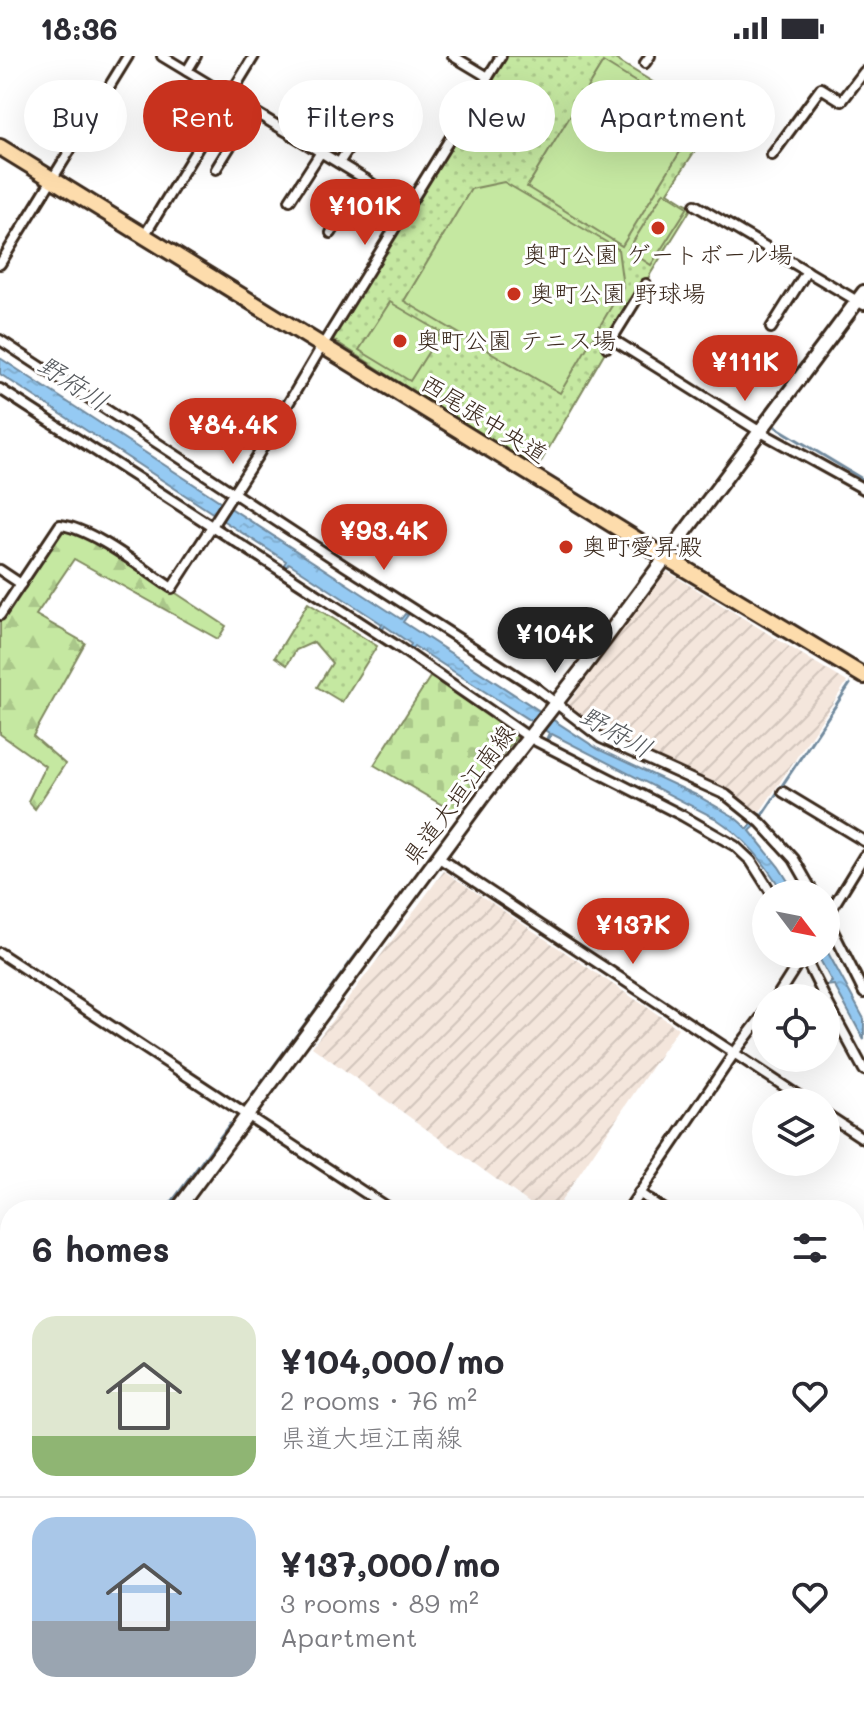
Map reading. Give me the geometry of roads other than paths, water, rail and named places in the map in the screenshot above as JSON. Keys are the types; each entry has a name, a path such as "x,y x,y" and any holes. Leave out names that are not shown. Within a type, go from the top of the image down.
{"main road":[{"name":"西尾張中央道","path":"0,147 665,557 864,676"},
{"name":"県道大垣江南線","path":"184,1200 484,795 862,299"}],"street":[{"path":"0,264 128,56"},
{"path":"164,56 202,80"},
{"path":"187,71 196,56"},
{"path":"238,80 254,56"},
{"path":"453,56 488,77"},
{"path":"0,615 60,525 74,526 92,536 172,588 235,493 501,56"},
{"path":"772,155 821,88 842,101 864,72"},
{"path":"144,236 194,152"},
{"path":"216,169 227,152"},
{"path":"290,200 321,152 407,209"},
{"path":"339,163 346,152"},
{"path":"331,233 365,179"},
{"path":"695,205 807,271 862,299"},
{"path":"771,328 807,271"},
{"path":"646,284 610,343 864,489"},
{"path":"0,340 536,688 601,738 726,795 758,821 794,859 806,880"},
{"path":"0,389 397,646 530,738 713,832 751,861 763,880"},
{"path":"0,570 21,584"},
{"path":"783,792 864,841"},
{"path":"840,895 864,856"},
{"path":"439,858 788,1088"},
{"path":"840,946 864,993"},
{"path":"0,953 376,1200"},
{"path":"840,1025 864,1070"},
{"path":"634,1200 752,1030"},
{"path":"840,1123 864,1139"},
{"path":"639,1193 649,1200"}],"water":[{"path":"0,358 401,619 408,615 403,622 598,749 696,795 733,816 748,829 760,814 764,818 750,831 787,880 775,880 754,852 715,818 552,734 545,742 549,733 414,646 408,650 411,644 385,626 381,632 378,630 382,624 289,563 284,570 286,561 222,520 217,527 215,525 220,518 0,374"},
{"path":"824,968 836,968 864,1019 864,1040 840,996 840,984 828,984 832,982"}],"waterway":[{"path":"776,427 864,480"},
{"path":"761,817 850,684"},
{"path":"376,929 514,745"},
{"path":"251,1097 358,952"},
{"path":"173,1200 230,1124"}],"place":[{"name":"奥町公園 ゲートボール場","path":"658,228"},
{"name":"奥町公園 野球場","path":"514,294"},
{"name":"奥町公園 テニス場","path":"400,341"},
{"name":"奥町愛昇殿","path":"566,547"}],"water label":[{"name":"野府川","path":"73,383"},
{"name":"野府川","path":"616,732"}]}
